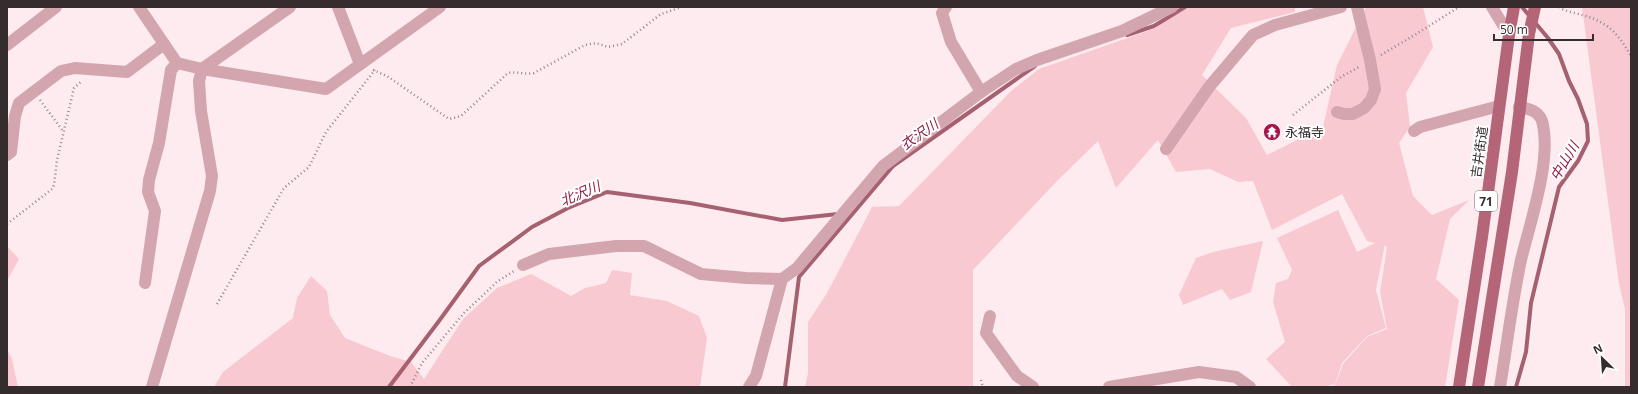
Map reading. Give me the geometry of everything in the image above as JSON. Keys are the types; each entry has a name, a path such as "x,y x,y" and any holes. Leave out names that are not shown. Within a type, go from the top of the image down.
{"main road":[{"name":"71","path":"1478,387 1512,172 1529,34 1535,7"},
{"name":"吉井街道","path":"1459,387 1482,238 1509,35 1514,11"}],"street":[{"path":"7,45 56,7"},
{"path":"140,7 177,63 202,69 326,89 440,7"},
{"path":"152,387 210,192 212,176 201,111 199,81 202,69 290,7"},
{"path":"338,7 360,64"},
{"path":"946,7 942,13 951,42 981,92"},
{"path":"523,265 549,254 616,246 644,246 701,274 746,278 782,279 797,268 883,166 981,92 1016,69 1037,60 1122,31 1172,7"},
{"path":"1166,149 1208,87 1253,35 1275,25 1341,7"},
{"path":"1337,112 1353,114 1364,108 1371,100 1375,89 1370,60 1357,7"},
{"path":"1492,7 1509,35"},
{"path":"7,155 11,152 15,116 19,103 61,71 75,68 127,72 164,44"},
{"path":"145,283 155,211 148,192 149,180 159,143 171,70 177,63"},
{"path":"1414,131 1420,127 1499,106"},
{"path":"1500,387 1521,262 1544,159 1543,124 1537,113 1533,110 1519,106"},
{"path":"749,387 756,376 782,279"},
{"path":"990,316 986,333 1017,376 1033,387"},
{"path":"1108,387 1199,372 1236,377 1250,387"}],"path":[{"path":"360,64 387,76 449,119 461,116 508,73 515,71 528,74 534,73 585,45 596,43 608,47 622,44 661,14 682,7"},
{"path":"1370,60 1413,36 1459,7"},
{"path":"1559,7 1589,16 1604,23 1620,37 1631,56"},
{"path":"7,224 52,189 74,88 89,75 90,70"},
{"path":"217,304 284,188 309,167 326,132 375,70"},
{"path":"1293,115 1341,77 1351,71"},
{"path":"34,92 64,132"},
{"path":"410,387 422,363 464,313 498,281 523,265"},
{"path":"981,380 983,387"}],"shaded area":[{"path":"1183,7 1295,7 1295,12 1231,28 1202,75 1246,118 1267,155 1323,127 1337,65 1366,7 1423,7 1433,47 1406,93 1410,127 1399,143 1413,196 1432,215 1469,200 1450,219 1436,279 1459,300 1445,387 1330,387 1335,385 1343,364 1367,337 1387,329 1380,292 1387,247 1384,246 1376,290 1386,328 1367,336 1342,363 1335,384 1324,387 1292,387 1266,359 1285,342 1273,302 1276,283 1288,279 1292,270 1277,238 1338,210 1357,252 1375,243 1367,241 1342,194 1272,230 1253,181 1238,182 1210,169 1176,172 1158,140 1116,188 1098,141 1057,181 973,270 973,387 805,387 808,373 808,322 827,293 872,207 899,206 1012,90 1039,69 1156,28"},
{"path":"1582,7 1631,7 1631,387 1625,387 1625,309 1619,284"},
{"path":"1263,241 1251,292 1230,300 1222,289 1183,305 1179,295 1196,258 1213,252"},
{"path":"7,246 19,259 7,281"},
{"path":"612,270 632,273 630,295 667,301 699,316 707,338 700,387 214,387 223,372 293,318 297,298 311,276 327,291 330,315 345,338 390,356 411,362 424,379 463,319 497,288 531,274 571,296 585,288 606,283"},
{"path":"7,349 12,359 18,387 7,387"}],"waterway":[{"name":"衣沢川","path":"1127,35 1154,26 1185,7"},
{"name":"中山川","path":"1516,387 1526,352 1531,303 1559,187 1578,161 1588,141 1587,124 1559,54 1548,38 1522,7"},
{"name":"衣沢川","path":"785,387 799,277 893,166 1035,66"},
{"name":"北沢川","path":"389,387 479,266 532,227 568,208 607,192 690,203 782,220 838,214"}],"place":[{"name":"永福寺","path":"1272,132"}]}
